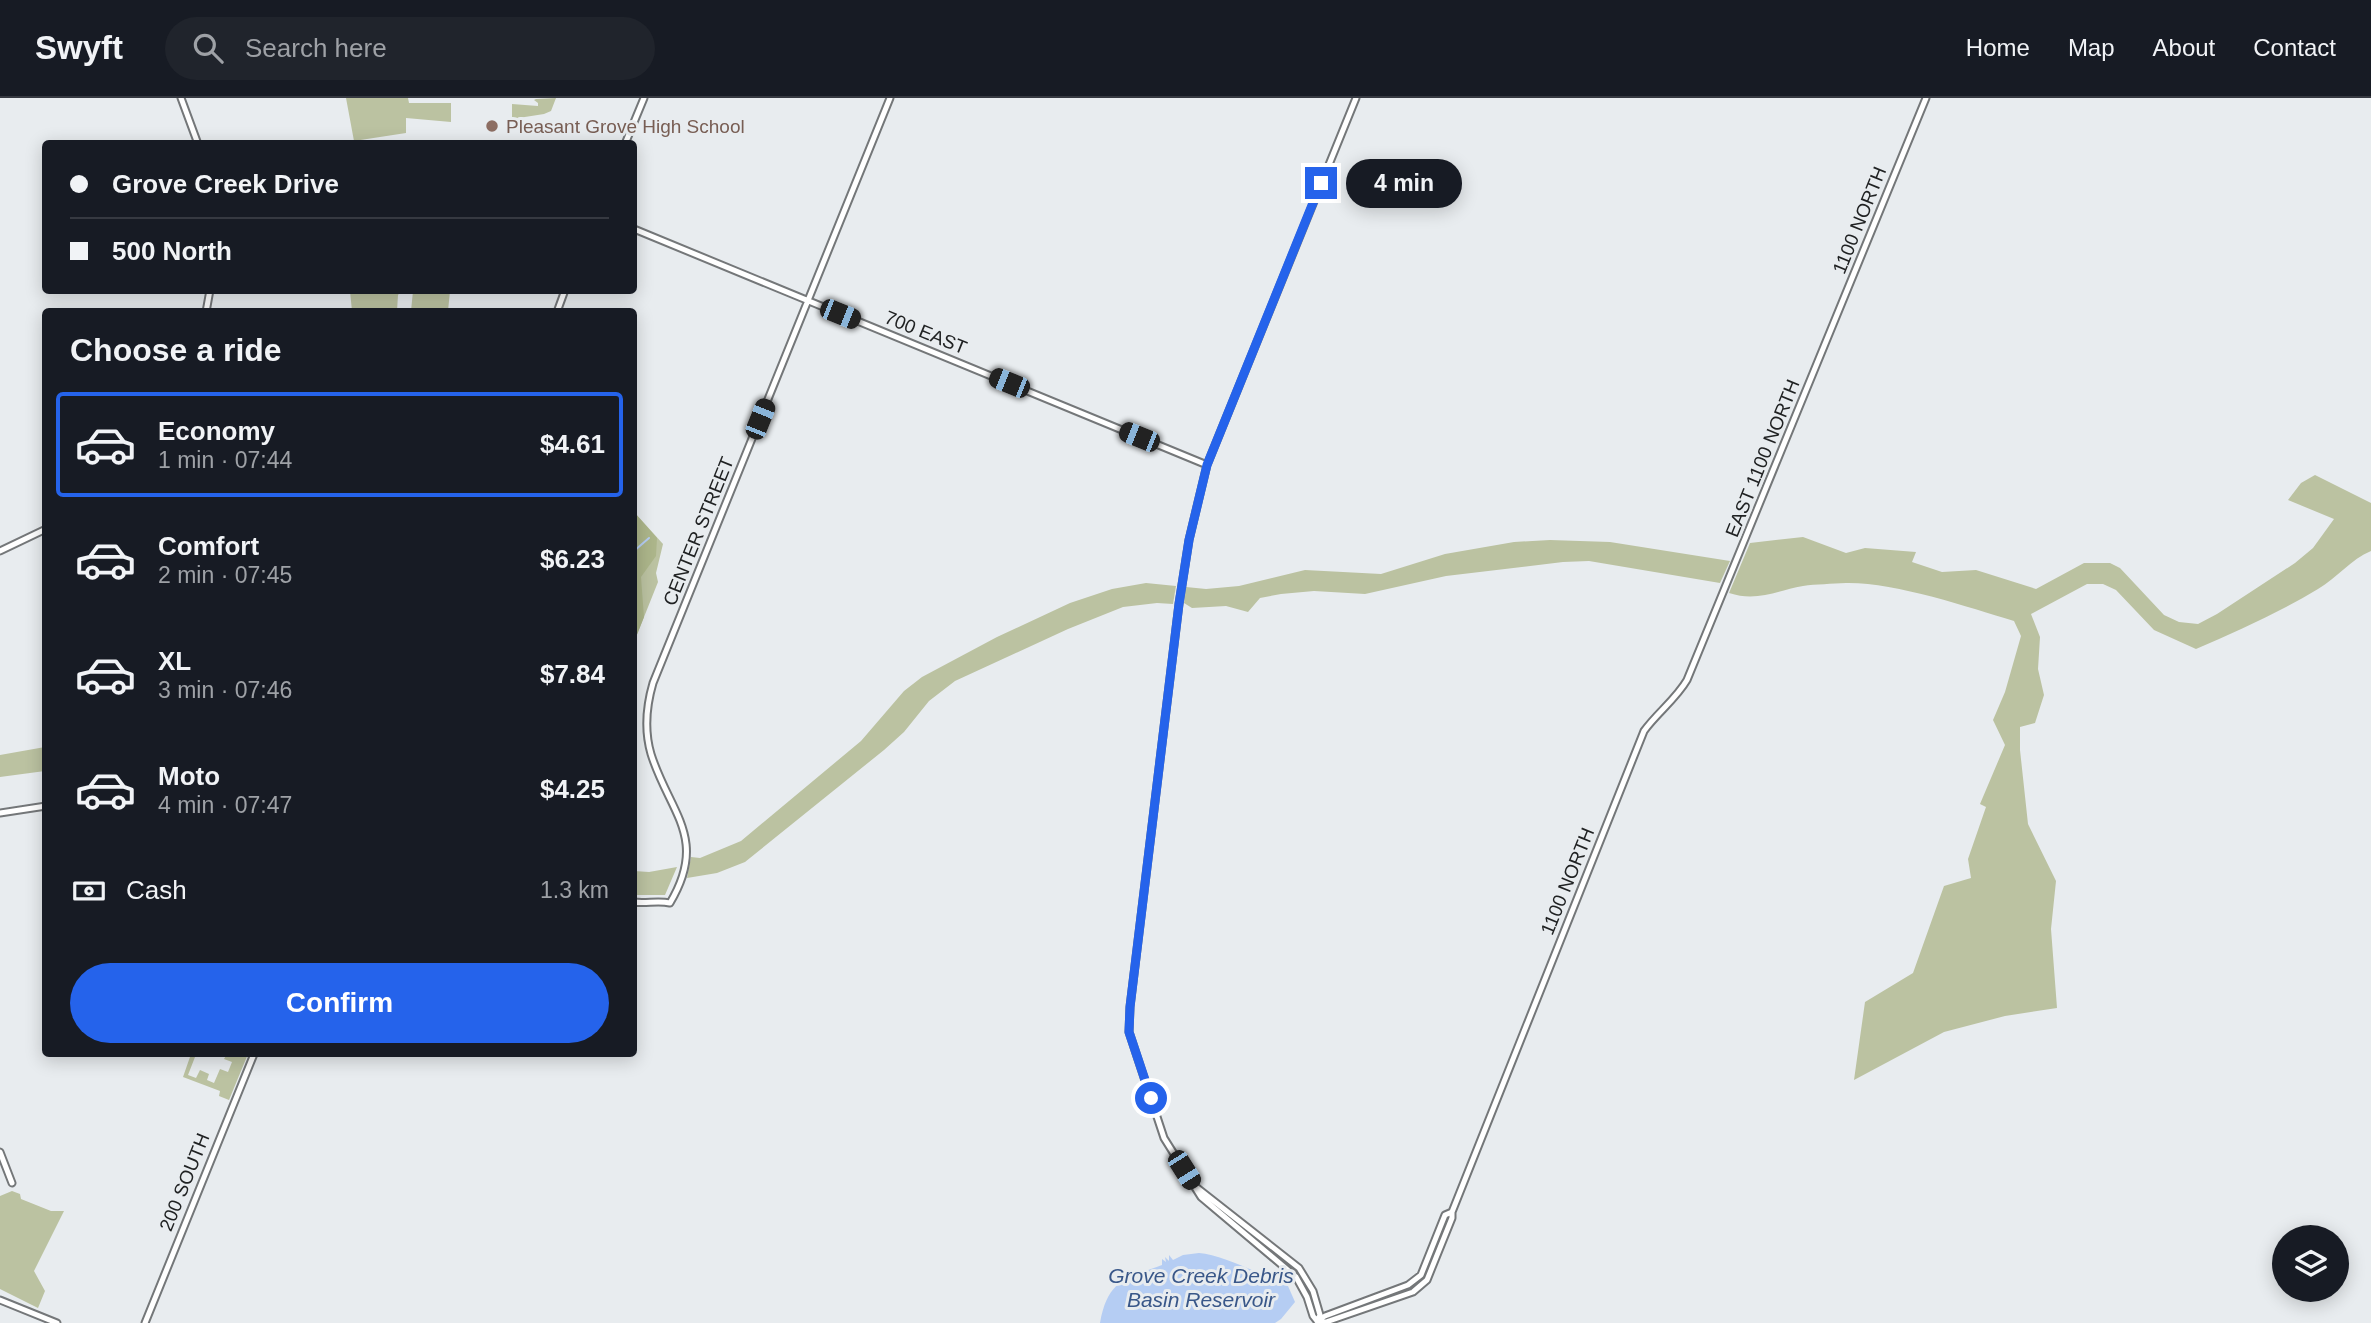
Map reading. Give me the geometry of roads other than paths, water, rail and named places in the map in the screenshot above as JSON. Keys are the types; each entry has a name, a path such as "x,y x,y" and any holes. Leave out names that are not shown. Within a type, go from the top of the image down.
{"street":[{"path":"181,98 197,140"},
{"path":"627,140 644,98"},
{"name":"CENTER STREET","path":"637,903 658,900 670,903 682,875 687,842 682,823 651,753 646,726 650,692 890,98"},
{"path":"1207,465 1356,98"},
{"name":"1100 NORTH","path":"1820,355 1926,98"},
{"name":"700 EAST","path":"637,230 1207,465"},
{"name":"EAST 1100 NORTH","path":"1732,573 1820,355"},
{"name":"1100 NORTH","path":"1207,465 1189,540 1180,597 1129,1032 1164,1138 1194,1186 1299,1268 1312,1291 1320,1315 1317,1321 1326,1322 1413,1292 1427,1280 1644,731 1680,693 1732,573"},
{"path":"0,551 42,531"},
{"path":"0,813 42,807"},
{"name":"200 SOUTH","path":"145,1323 253,1057"},
{"path":"0,1152 12,1183"},
{"path":"0,1300 57,1323"}],"water":[{"name":"Grove Creek Debris Basin Reservoir","path":"1199,1253 1232,1262 1288,1286 1295,1302 1275,1323 1100,1323 1108,1298 1120,1283 1162,1265 1162,1259 1166,1262 1165,1257 1169,1261 1169,1255 1173,1260 1183,1255"}],"waterway":[{"path":"637,548 649,538"}],"place":[{"name":"Pleasant Grove High School","path":"492,126"}]}
